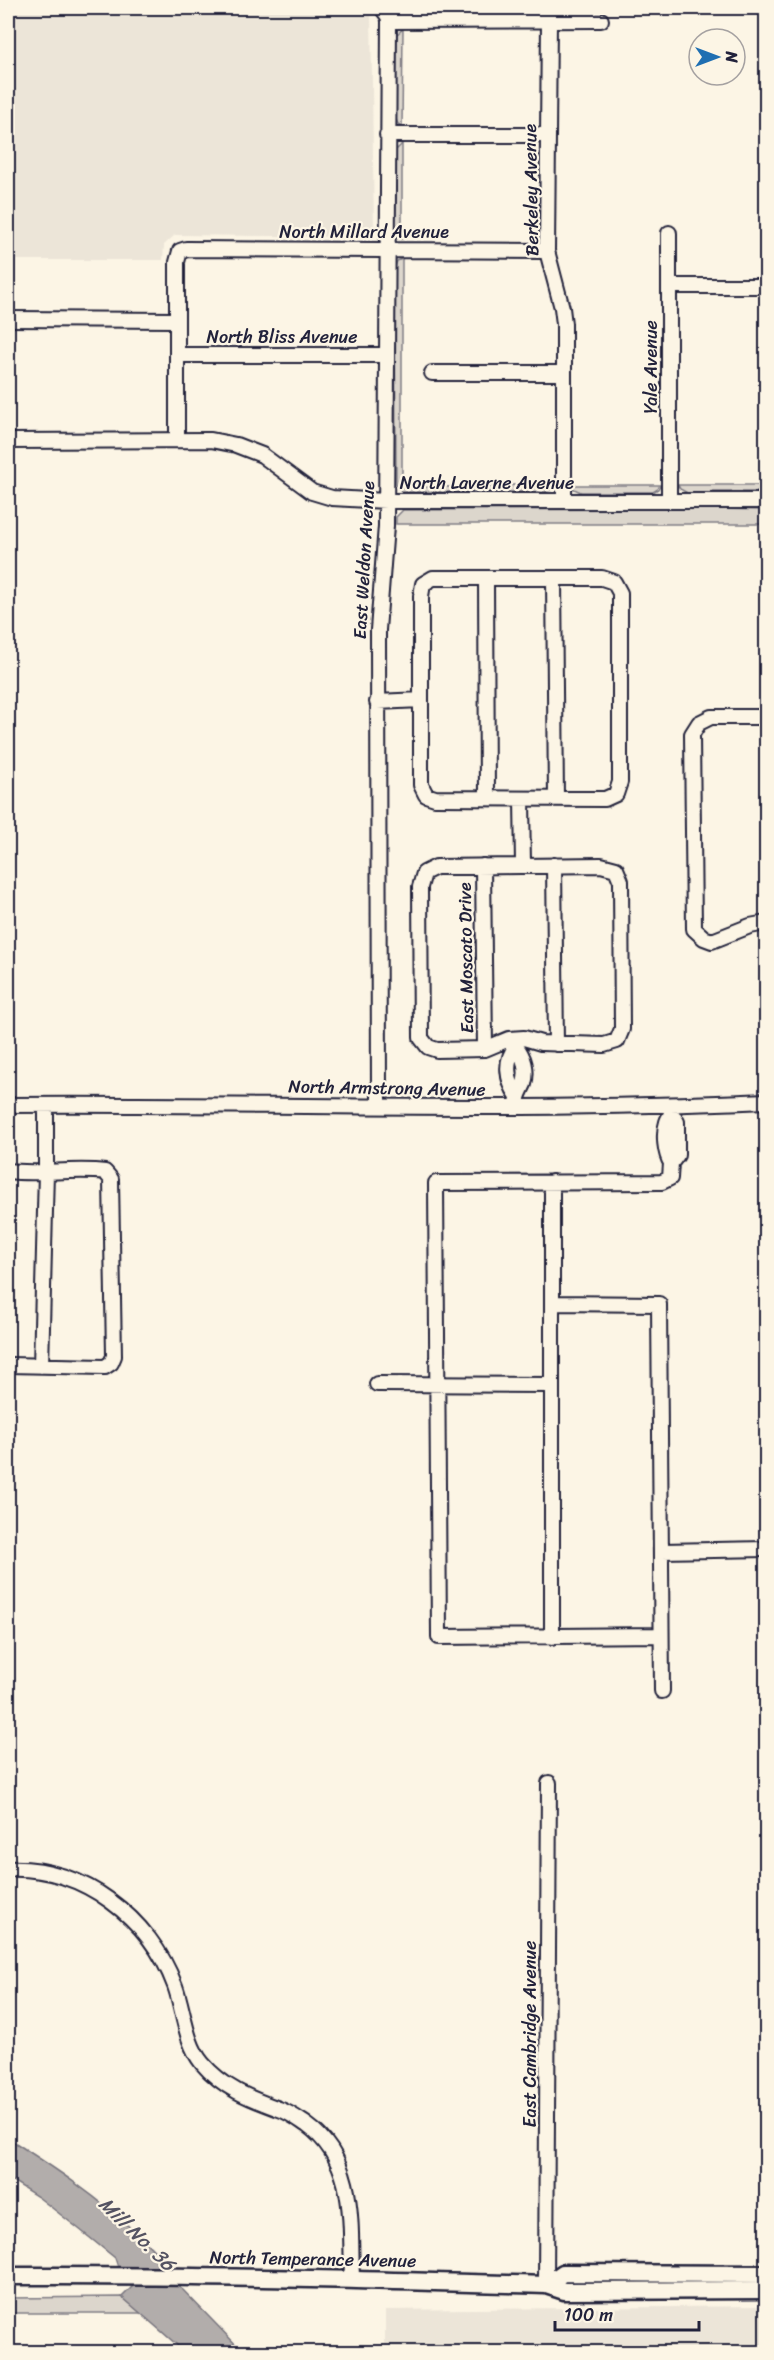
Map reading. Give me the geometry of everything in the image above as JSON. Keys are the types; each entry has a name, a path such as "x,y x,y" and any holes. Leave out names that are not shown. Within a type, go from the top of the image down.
{"main road":[{"name":"North Temperance Avenue","path":"546,2285 563,2273 766,2274"},
{"name":"North Temperance Avenue","path":"8,2276 181,2275 546,2285 564,2291 766,2290"}],"street":[{"path":"388,13 549,21 601,20"},
{"name":"East Weldon Avenue","path":"379,1106 378,630 386,526 388,13"},
{"name":"Berkeley Avenue","path":"549,21 547,251 562,308 564,501"},
{"path":"387,135 548,135"},
{"name":"Yale Avenue","path":"669,233 669,501"},
{"name":"North Millard Avenue","path":"176,320 177,262 180,251 186,249 547,251"},
{"path":"669,286 766,286"},
{"path":"8,320 176,320 177,440"},
{"name":"North Bliss Avenue","path":"177,356 386,356"},
{"path":"432,373 563,373"},
{"name":"North Laverne Avenue","path":"8,441 211,440 262,455 312,492 332,498 386,501 766,501"},
{"path":"433,578 486,578 602,578 614,582 620,592 620,782 616,794 605,799 435,798 426,795 421,785 421,596 423,584 433,578"},
{"path":"486,578 487,798"},
{"path":"554,578 556,799"},
{"path":"378,702 421,700"},
{"path":"766,717 711,717 699,723 692,734 694,929 704,938 712,941 750,926 766,923"},
{"path":"522,799 523,866"},
{"path":"554,865 556,1044"},
{"path":"601,865 616,869 621,881 622,1029 617,1041 604,1045 516,1043 509,1039 485,1049 437,1050 428,1047 421,1038 420,888 424,873 435,867 523,866 601,865"},
{"name":"East Moscato Drive","path":"483,866 485,1049"},
{"path":"516,1043 509,1054 509,1084 517,1101"},
{"path":"516,1043 524,1056 524,1083 517,1101"},
{"path":"509,1065 524,1065"},
{"name":"North Armstrong Avenue","path":"8,1105 379,1106 517,1101 672,1110 766,1101"},
{"path":"41,1366 46,1105"},
{"path":"661,1635 439,1636 435,1184 662,1182 670,1178 671,1163 677,1155 677,1122 672,1110"},
{"path":"8,1170 105,1172 111,1179 114,1356 111,1363 105,1367 8,1365"},
{"path":"552,1182 552,1637"},
{"path":"553,1303 659,1304 662,1691"},
{"path":"377,1384 552,1385"},
{"path":"662,1551 766,1549"},
{"name":"East Cambridge Avenue","path":"546,2285 549,1783"},
{"path":"8,1869 55,1875 82,1884 123,1910 139,1925 167,1965 192,2045 201,2061 231,2089 295,2117 327,2144 342,2168 347,2191 352,2280"}],"shaded area":[{"path":"8,8 371,8 374,234 368,237 175,235 164,245 163,260 8,260"},
{"path":"403,29 402,126 396,119 396,35"},
{"path":"402,144 402,239 397,238 395,233 395,151"},
{"path":"402,259 402,487 554,485 552,489 545,492 402,492 396,485 395,267 397,261"},
{"path":"573,485 660,485 653,492 581,492 574,489"},
{"path":"678,485 766,485 759,492 713,492 705,496 693,496 680,489"},
{"path":"691,506 766,510 766,524 396,524 396,517 403,510 686,509"},
{"path":"122,2297 142,2313 8,2313 8,2298"},
{"path":"766,2306 766,2352 385,2352 385,2310"}],"water":[{"name":"Mill No. 36","path":"8,2138 59,2171 108,2208 150,2246 166,2267 118,2267 115,2258 38,2197 8,2178"},
{"path":"137,2282 171,2282 183,2290 243,2352 181,2352 177,2345 122,2297"}]}
